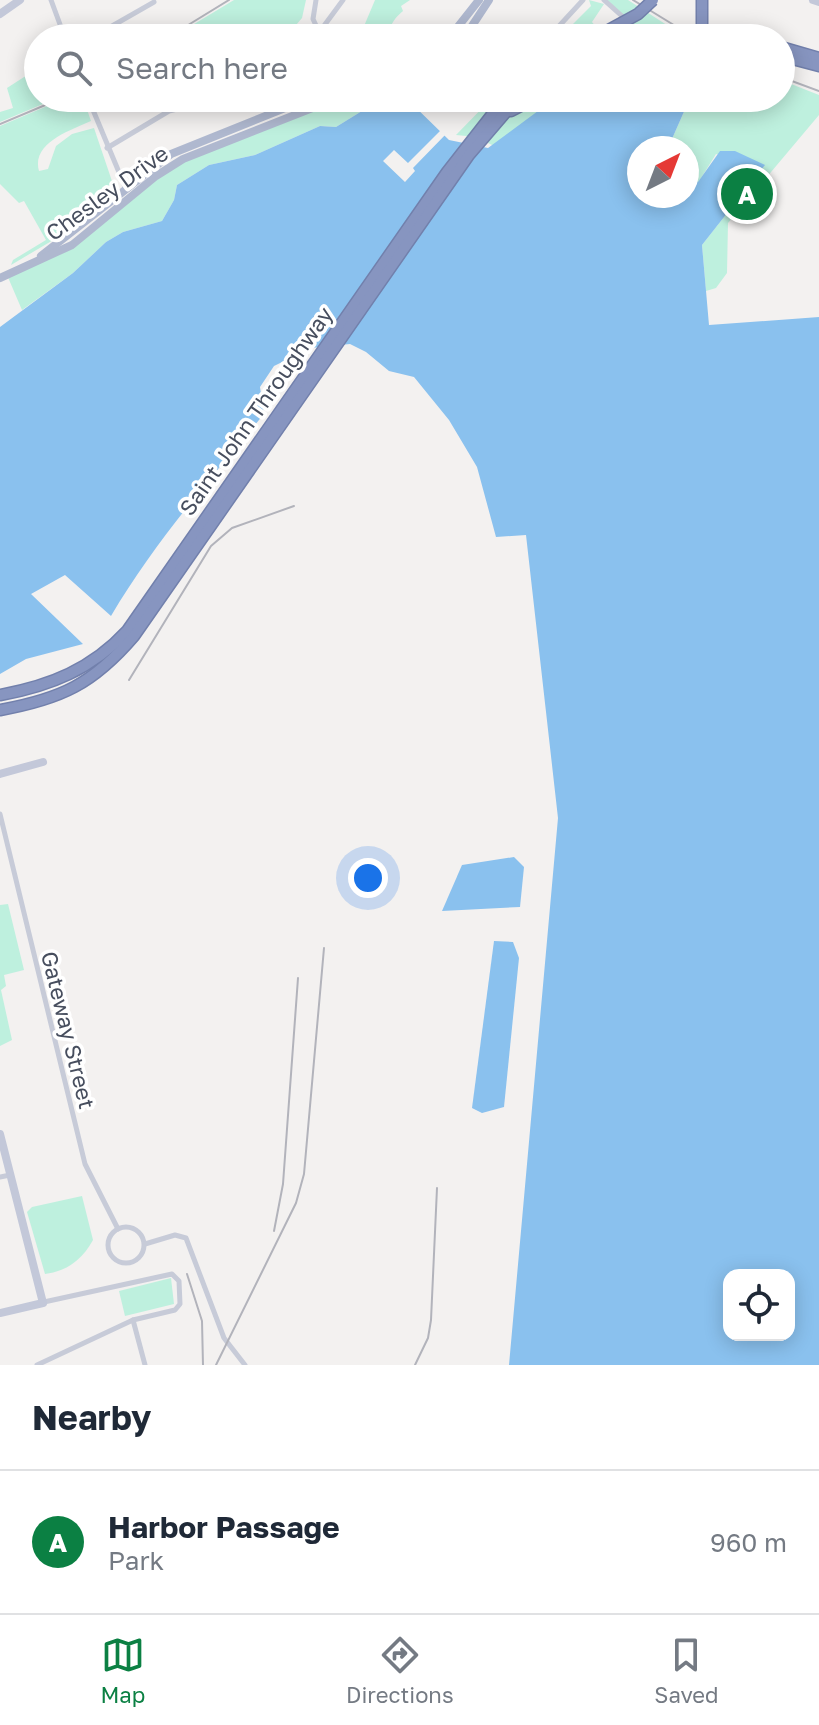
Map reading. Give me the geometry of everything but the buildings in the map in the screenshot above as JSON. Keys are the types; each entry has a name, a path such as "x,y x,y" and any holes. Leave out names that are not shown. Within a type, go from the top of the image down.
{"highway":[{"path":"620,24 638,14 653,0"},
{"path":"702,0 702,24"},
{"path":"795,56 819,58"},
{"path":"795,57 819,66"},
{"name":"Saint John Throughway","path":"0,695 72,674 118,648 447,172 494,112"},
{"name":"Saint John Throughway","path":"0,710 27,707 58,696 93,674 118,648 505,112"},
{"path":"493,124 513,112"},
{"name":"Saint John Throughway","path":"0,710 45,696 93,674"}],"main road":[{"path":"460,24 479,0"},
{"path":"473,24 489,0"},
{"name":"Chesley Drive","path":"214,140 278,112"},
{"name":"Chesley Drive","path":"0,278 59,253 82,239 162,160 297,112"}],"street":[{"path":"0,14 20,0"},
{"path":"51,0 60,24"},
{"path":"315,24 313,19 316,0"},
{"path":"325,24 343,0"},
{"path":"561,24 583,0"},
{"path":"604,0 625,24"},
{"path":"813,0 819,2"},
{"path":"116,24 154,2"},
{"path":"93,112 128,192"},
{"path":"107,148 168,112"},
{"path":"0,774 43,762"},
{"name":"Gateway Street","path":"0,814 1,831 85,1164 118,1229 108,1243 115,1259 126,1263 138,1260 145,1244 175,1235 186,1238 224,1338 245,1365"},
{"path":"0,1134 43,1303"},
{"path":"0,1177 10,1175"},
{"path":"118,1229 135,1229 145,1244"},
{"path":"0,1313 175,1275 179,1281 177,1308 133,1320 37,1365"},
{"path":"133,1320 145,1365"}],"green space":[{"path":"234,0 306,0 302,18 297,24 194,24"},
{"path":"375,0 410,0 401,6 403,11 393,24 365,24"},
{"path":"589,0 604,4 594,24 573,24 591,6"},
{"path":"605,0 628,0 665,24 626,24"},
{"path":"24,77 24,112 0,122 0,112 13,108 7,88"},
{"path":"795,86 819,95 819,115 728,223 727,273 716,288 706,291 702,245 764,166 716,154 699,181 699,136 673,136 684,112 795,112"},
{"path":"33,112 88,112 91,121 47,145 38,161 39,171 48,169 56,146 72,134 94,128 115,190 60,236 11,265 13,260 46,240 24,201 19,203 0,184 0,126"},
{"path":"302,112 360,112 336,127 320,126 255,155 209,165 177,185 174,200 162,221 123,232 106,242 73,273 22,310 7,275 59,253 183,159"},
{"path":"478,112 538,112 494,146 476,137 456,135"},
{"path":"8,904 24,970 4,975 6,986 1,990 12,1040 0,1046 0,905"},
{"path":"82,1196 93,1240 73,1263 45,1274 27,1212 32,1207"},
{"path":"171,1278 174,1304 125,1316 119,1291"}],"water":[{"path":"360,112 420,112 449,140 488,148 537,112 684,112 673,136 627,136 627,208 699,208 699,181 720,151 735,151 765,165 702,245 709,325 819,317 819,1365 509,1365 558,818 526,535 496,537 477,467 449,420 414,377 389,371 366,352 350,344 311,348 274,366 260,387 264,414 164,537 111,616 65,575 31,594 83,644 26,659 0,674 0,327 73,273 106,242 123,232 162,221 174,200 177,185 209,165 255,155 320,126 336,127"},
{"path":"514,857 524,867 520,907 442,911 462,865"},
{"path":"494,941 513,942 519,958 504,1107 482,1113 472,1108"}],"pier":[{"path":"442,129 447,133 413,168 415,171 405,182 383,161 394,150 408,163"}],"railway":[{"path":"190,24 229,0"},
{"path":"633,0 672,24"},
{"path":"795,82 819,91"},
{"path":"0,124 29,112"},
{"path":"129,680 211,546 232,528 294,506"},
{"path":"216,1365 296,1203 304,1174 324,948"},
{"path":"274,1231 283,1184 298,978"},
{"path":"415,1365 428,1338 431,1320 437,1188"},
{"path":"187,1274 202,1321 203,1365"}],"place":[{"name":"Harbor Passage","path":"747,194"}]}
